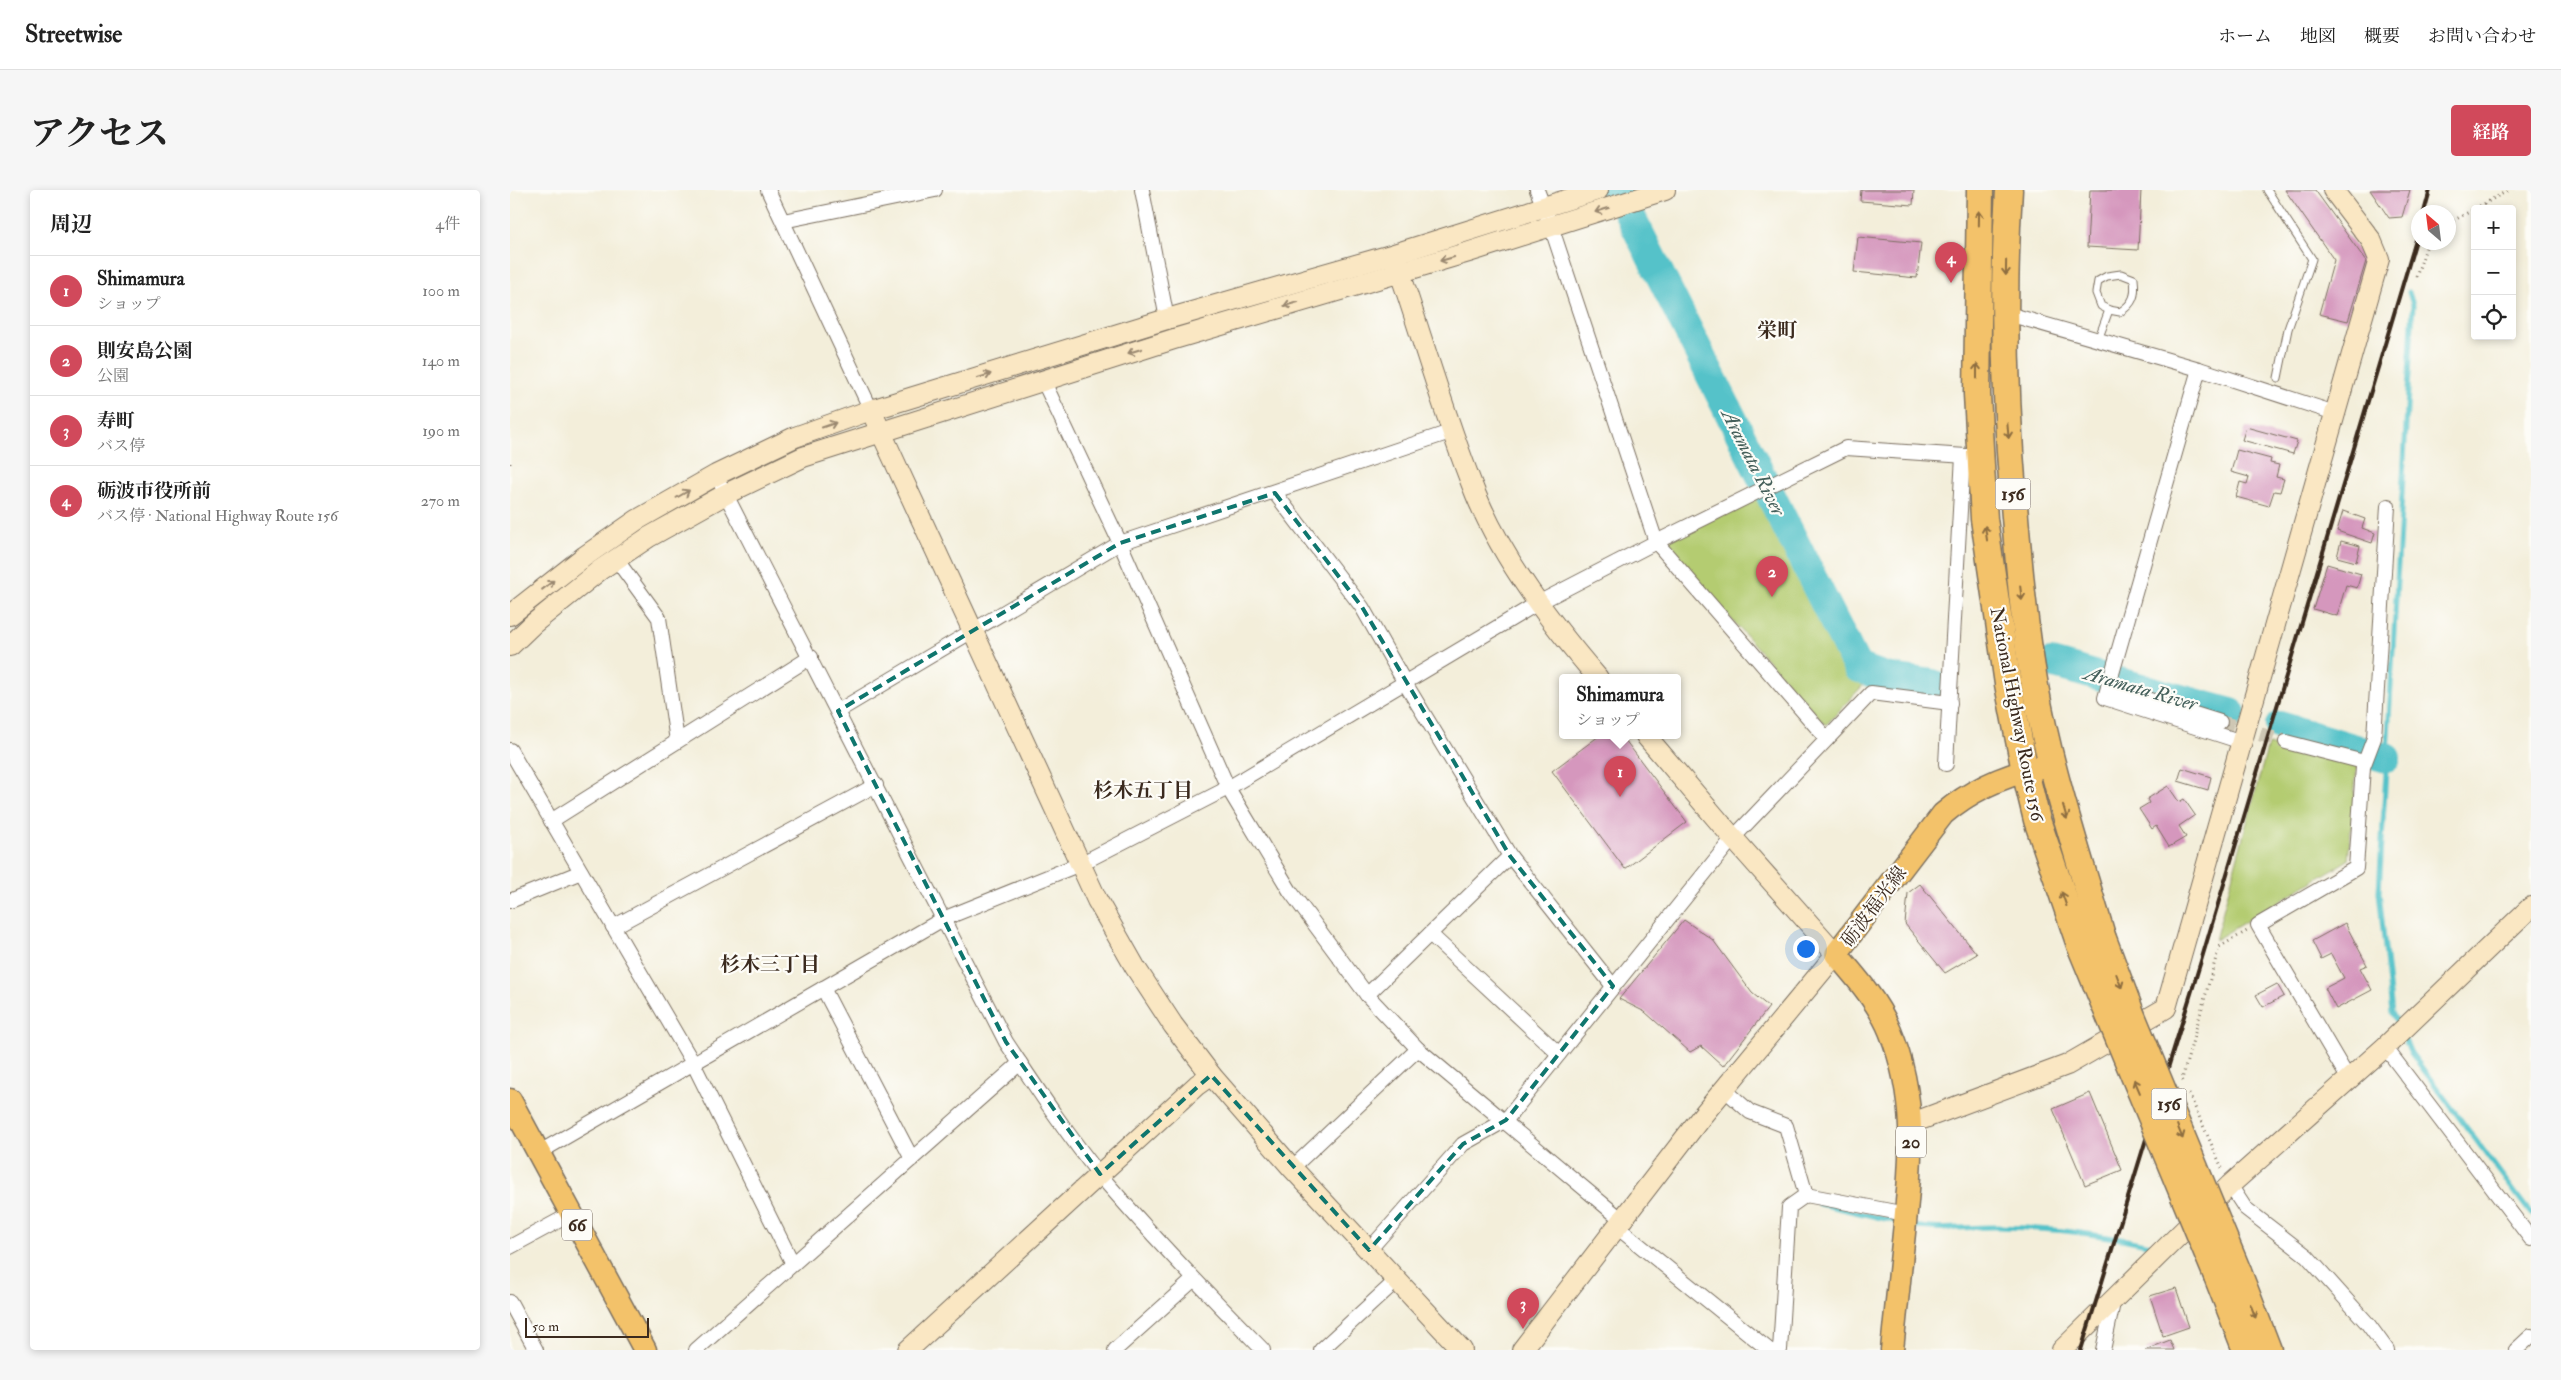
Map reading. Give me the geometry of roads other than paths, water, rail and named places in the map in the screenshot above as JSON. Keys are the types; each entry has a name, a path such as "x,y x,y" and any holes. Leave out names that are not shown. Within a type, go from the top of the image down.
{"highway":[{"name":"National Highway Route 156","path":"1980,190 1976,394 1972,456 2025,771 2037,820 2091,940 2132,1016 2227,1274 2246,1350"},
{"name":"National Highway Route 156","path":"2009,190 2005,313 2007,418 2020,590 2035,688 2091,940"},
{"name":"National Highway Route 156","path":"2227,1274 2268,1350"}],"main road":[{"name":"砺波福光線","path":"1892,1350 1911,1159 1912,1123 1905,1076 1890,1030 1866,990 1836,954 1942,814 1961,798 1993,782 2025,771 2053,765"},
{"name":"66","path":"510,1100 645,1350"}],"street":[{"path":"768,190 1097,900 1135,967 1173,1025 1211,1076 1292,1168 1462,1350"},
{"path":"783,221 935,190"},
{"path":"1142,190 1167,319"},
{"path":"510,646 533,624 616,559 649,537 726,494 803,457 1397,263 1540,198 1598,190"},
{"path":"510,615 584,556 637,520 716,475 795,437 871,410 1167,319 1552,226 1665,190"},
{"path":"1912,1123 2067,1065 2166,1008 2379,259 2371,240 2333,190"},
{"path":"1540,198 1552,226 1656,542 1827,739"},
{"path":"1397,263 1453,431 1477,496 1511,561 1538,603 1595,674"},
{"path":"2005,313 2199,369 2335,413"},
{"path":"2199,369 2105,698 2242,742"},
{"path":"1043,380 1120,543 1228,788 1290,891 1367,995 1418,1049 1506,1120 1620,1223 1769,1350"},
{"path":"838,711 1120,543 1453,431"},
{"path":"538,1153 943,920 1080,864 1228,788 1538,603 1846,448 1972,456 1946,764"},
{"path":"716,475 811,656 1006,1042 1044,1101 1100,1174 1193,1280 1263,1350"},
{"path":"1275,492 1362,607 1405,683 1510,856 1614,986"},
{"path":"2348,1078 2258,925 2356,868 2364,762 2374,738 2388,506"},
{"path":"616,559 659,618 678,741"},
{"path":"551,821 811,656"},
{"path":"2108,686 2220,722"},
{"path":"1369,1250 1463,1144 1506,1120 1733,838 1871,693 1950,703"},
{"path":"1522,1350 1724,1090 1836,954 1649,739"},
{"path":"2286,742 2364,762"},
{"path":"510,750 693,1063 793,1264"},
{"path":"613,927 876,785"},
{"path":"1367,995 1510,856"},
{"path":"510,901 581,872"},
{"path":"2062,1350 2230,1185 2385,1047 2531,907"},
{"path":"1430,934 1558,1054"},
{"path":"823,988 912,1159"},
{"path":"2385,1047 2531,1239"},
{"path":"1292,1168 1418,1049"},
{"path":"696,1350 1020,1063"},
{"path":"908,1350 1197,1085 1211,1076"},
{"path":"1724,1090 1750,1112 1786,1126 1806,1195"},
{"path":"2230,1185 2245,1208 2308,1256 2368,1324 2387,1350"},
{"path":"1780,1350 1789,1208 1806,1195 1906,1214"},
{"path":"510,1247 571,1214"},
{"path":"1115,1350 1193,1280"},
{"path":"1321,1350 1398,1280"},
{"path":"2103,1350 2114,1298"},
{"path":"510,1302 536,1350"},
{"path":"2516,1350 2531,1336"}],"lane":[{"path":"2267,190 2312,259 2288,329 2278,378"},
{"path":"2121,274 2134,279 2136,292 2131,304 2120,312 2108,310 2101,306 2096,293 2098,281 2107,276 2121,274"},
{"path":"2098,340 2108,310"}],"waterway":[{"name":"Aramata River","path":"1614,190 1621,197 1857,667 1885,677 1933,684"},
{"path":"2399,1026 2392,1013 2379,892 2413,305 2409,292"},
{"name":"Aramata River","path":"2051,663 2231,713"},
{"name":"Aramata River","path":"2280,726 2386,758"},
{"path":"2403,1036 2411,1053 2531,1214"},
{"path":"1819,1204 1899,1222"},
{"path":"1909,1225 1931,1228 1997,1227 2057,1230 2117,1238 2156,1246"}],"tunnel":[{"path":"2220,722 2286,742"}],"railway":[{"path":"2426,205 2430,190"},
{"path":"2081,1350 2201,961 2413,250"}],"place":[{"name":"砺波市役所前","path":"1951,283"},
{"name":"則安島公園","path":"1772,597"},
{"name":"Shimamura","path":"1620,797"},
{"name":"寿町","path":"1523,1329"}],"district":[{"name":"栄町","path":"1777,330"},
{"name":"杉木五丁目","path":"1143,790"},
{"name":"杉木三丁目","path":"770,964"}]}
